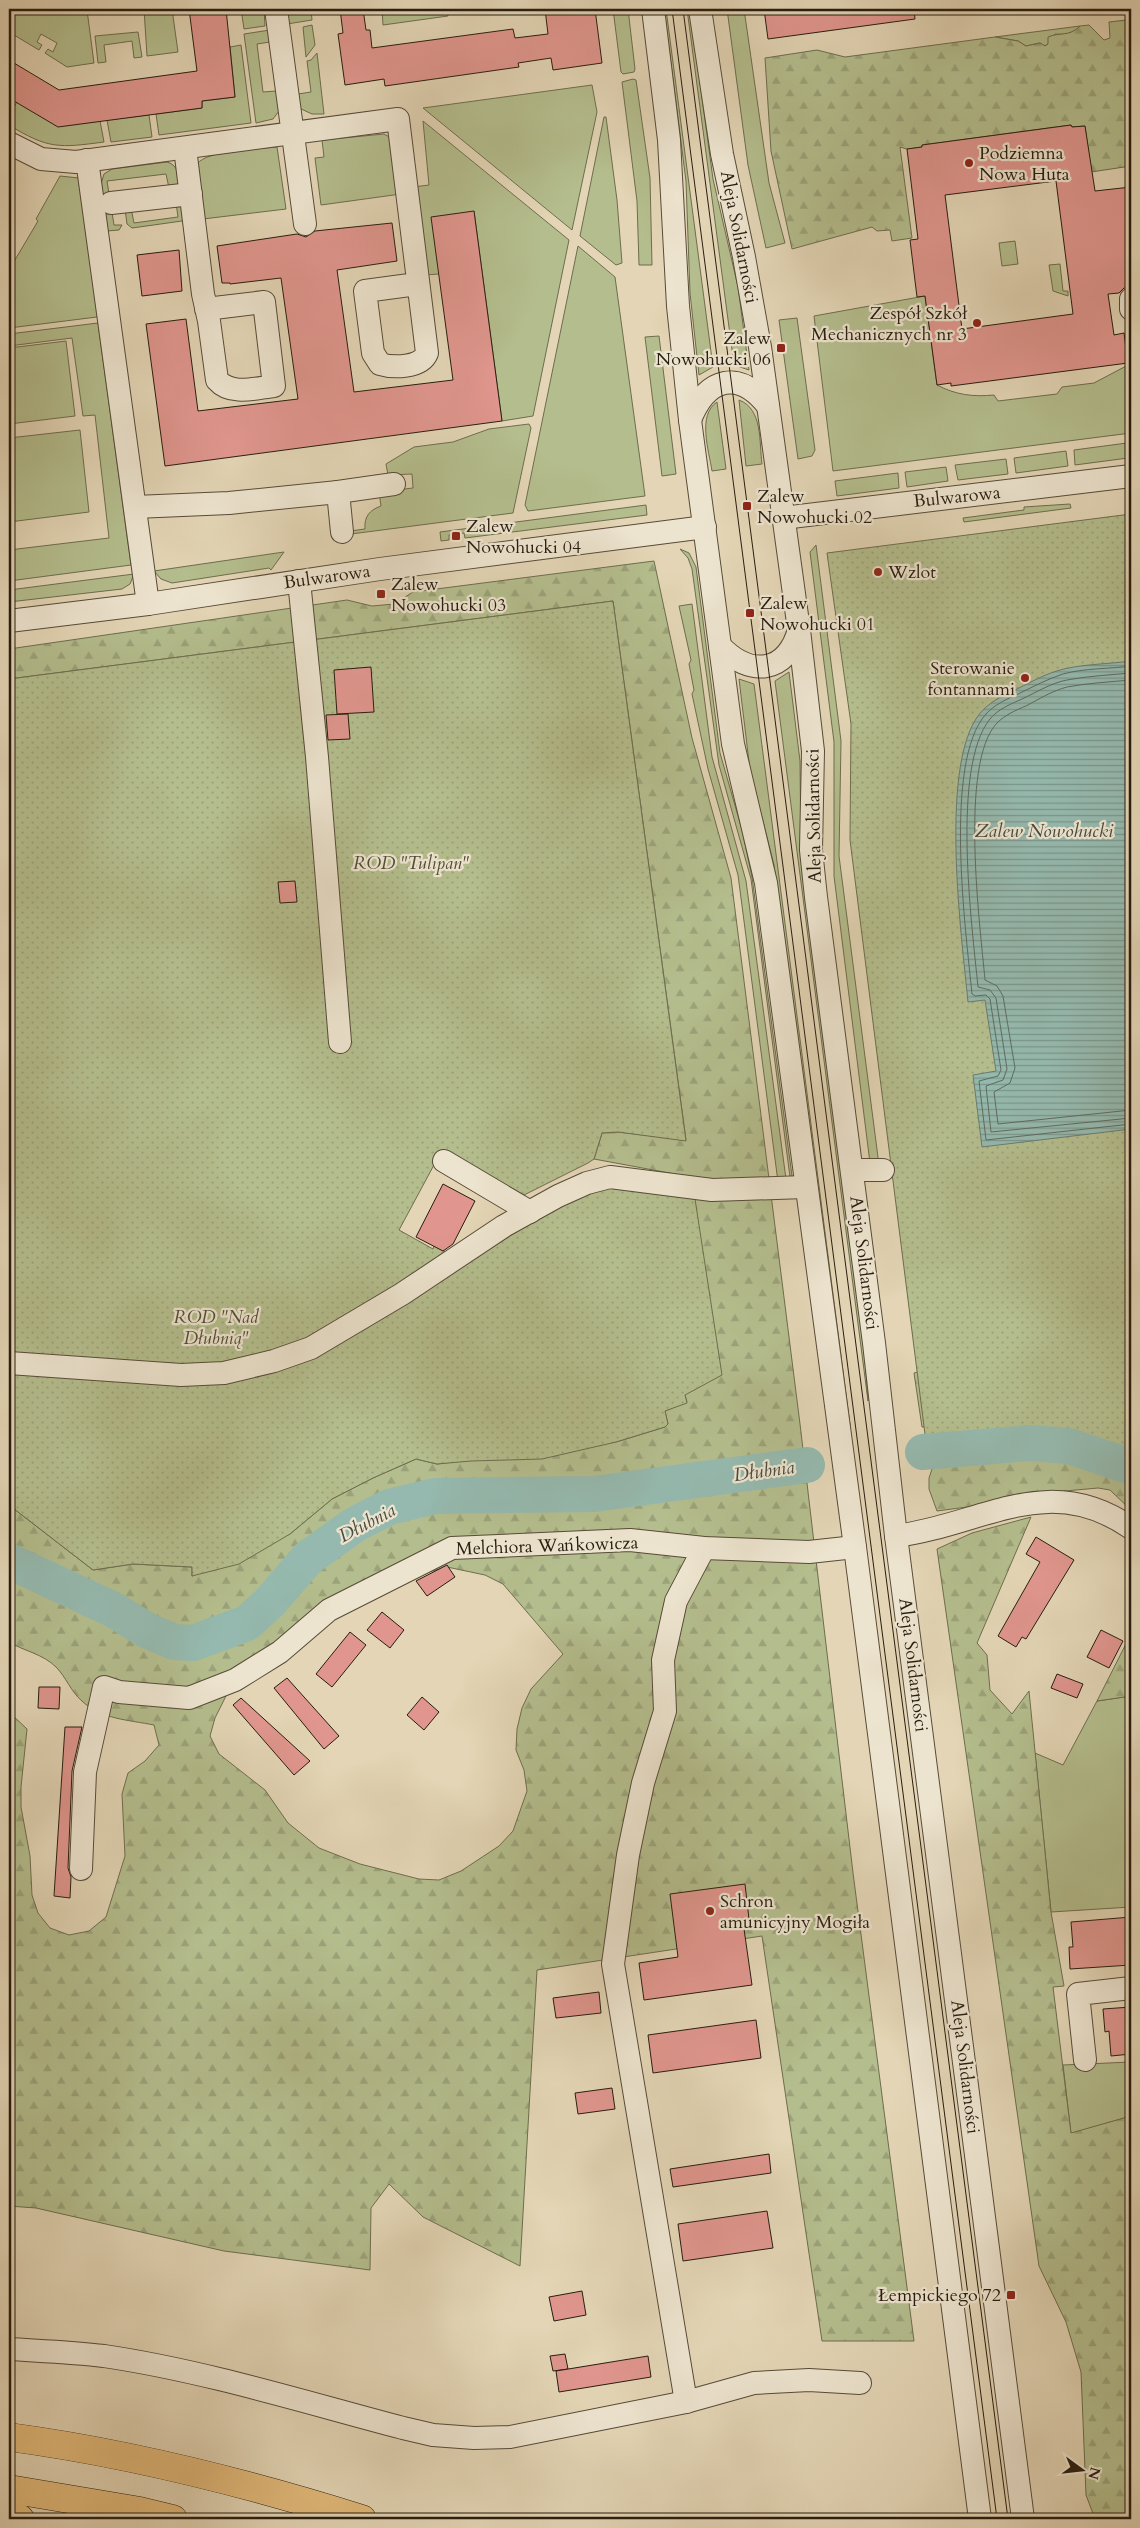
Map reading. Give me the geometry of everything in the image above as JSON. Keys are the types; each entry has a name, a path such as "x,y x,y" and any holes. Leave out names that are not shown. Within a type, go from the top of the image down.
{"main road":[{"path":"9,2437 166,2466 285,2495 362,2519"},
{"path":"9,2489 140,2511 173,2519"},
{"path":"9,2510 20,2519"}],"street":[{"path":"276,9 305,224"},
{"path":"653,9 669,140 678,306 690,420 733,744 766,883 805,1187 855,1547 980,2519"},
{"name":"Aleja Solidarności","path":"700,9 722,154 747,274 768,406 799,630 813,751 811,850 896,1536 1023,2519"},
{"path":"9,143 26,153 47,160 68,162 398,119 417,284"},
{"path":"185,148 206,309"},
{"path":"88,160 148,604"},
{"path":"111,203 191,194"},
{"path":"1131,299 1131,309"},
{"path":"690,420 698,402 714,386 726,382 747,385 768,406"},
{"name":"Bulwarowa","path":"783,518 1131,476"},
{"path":"135,507 229,504 394,484"},
{"path":"338,492 342,532"},
{"name":"Bulwarowa","path":"9,621 148,604 299,581 705,527"},
{"path":"299,581 317,757 340,1042"},
{"path":"720,646 740,663 751,666 768,666 787,654 799,630"},
{"path":"444,1161 530,1212"},
{"path":"852,1170 883,1170"},
{"path":"9,1363 181,1375 224,1373 274,1361 311,1348 530,1212 586,1182 610,1177 712,1190 805,1187"},
{"path":"896,1536 928,1531 1021,1503 1057,1501 1084,1504 1104,1512 1131,1528"},
{"name":"Melchiora Wańkowicza","path":"80,1869 85,1772 104,1687 119,1692 188,1698 235,1680 280,1652 328,1610 452,1548 630,1540 704,1548 809,1552 855,1547"},
{"path":"686,2402 613,1964 628,1855 643,1783 665,1711 663,1660 676,1601 704,1548"},
{"path":"1085,2060 1078,1994 1131,1988"},
{"path":"9,2349 102,2356 149,2364 204,2376 433,2435 474,2438 510,2437 686,2402 754,2383 810,2380 860,2383"}],"green space":[{"path":"9,9 87,10 94,63 67,67 45,53 48,49 53,52 57,43 41,34 37,42 42,45 39,50 9,32"},
{"path":"144,9 172,9 178,52 147,56"},
{"path":"241,9 264,9 265,26 244,29"},
{"path":"285,9 311,9 312,20 287,24"},
{"path":"382,9 447,9 448,16 383,25"},
{"path":"613,9 628,9 634,72 623,74 621,72"},
{"path":"664,9 666,9 713,367 699,375 690,293 686,181"},
{"path":"687,9 690,9 713,179 738,287 749,370 734,365"},
{"path":"727,9 744,9 769,183 785,243 766,248 748,165"},
{"path":"1126,20 1130,22 1131,31 1131,166 1091,172 1085,126 1072,127 1071,125 922,145 922,147 907,149 900,147 912,238 892,241 890,230 877,231 872,227 792,249 771,151 765,58 817,50 845,57 995,37 1018,41 1026,46 1040,43 1045,46 1048,44 1048,37 1072,32 1080,26 1089,25 1104,40 1110,38 1109,22"},
{"path":"312,25 315,45 306,57 303,27"},
{"path":"1080,26 1075,31 1069,33 1055,34 1045,46 1040,43 1026,46 1018,41 995,37"},
{"path":"270,30 270,42 257,44 263,92 276,91 279,111 273,119 256,123 244,34"},
{"path":"138,32 142,57 134,58 132,41 104,45 106,62 98,63 95,36"},
{"path":"241,45 251,123 159,135 156,114 202,108 202,101 235,97 230,47"},
{"path":"317,53 324,114 312,114 299,108 298,94 311,92 307,61 311,60"},
{"path":"636,80 650,178 652,265 639,265 637,201 622,82"},
{"path":"592,85 597,112 572,230 423,108"},
{"path":"17,102 100,121 104,142 64,146 44,143 34,139 9,125 9,115"},
{"path":"149,115 152,137 111,142 107,120"},
{"path":"604,117 606,117 617,200 622,263 616,265 580,236"},
{"path":"423,121 569,240 533,416 502,421 474,211 439,274 425,275 413,187 429,185"},
{"path":"384,134 391,138 401,194 321,205 315,158 324,157 322,140"},
{"path":"277,147 286,209 203,219 197,164 203,159 222,153"},
{"path":"167,162 176,169 180,187 169,188 166,174 107,181 114,225 122,225 119,230 107,231 101,184 104,174 112,169"},
{"path":"60,176 79,178 101,314 97,317 9,328 9,270 38,221 36,219"},
{"path":"182,202 184,218 182,221 132,228 127,224 125,209 131,208 134,223 178,217 176,203"},
{"path":"1015,241 1018,264 1002,266 999,243"},
{"path":"578,246 615,277 645,496 528,511 525,505"},
{"path":"1060,264 1063,291 1068,291 1068,296 1053,291 1049,265"},
{"path":"925,296 937,385 965,394 979,396 994,395 998,401 1057,394 1062,387 1094,383 1130,364 1131,433 833,471 814,316"},
{"path":"797,318 815,450 812,456 798,459 779,320"},
{"path":"98,323 131,565 9,581 9,550 109,538 95,415 83,416 72,338 9,346 9,334"},
{"path":"659,336 676,474 662,476 645,337"},
{"path":"66,341 75,416 9,424 9,348"},
{"path":"739,400 747,404 756,418 760,436 762,464 746,466"},
{"path":"717,402 726,469 712,471 707,444 706,424 707,415"},
{"path":"529,424 531,428 513,513 351,534 350,531 365,529 368,514 381,506 379,492 413,488 412,474 388,475 386,464 414,447 453,442 489,429"},
{"path":"80,430 89,512 9,522 9,438"},
{"path":"1127,443 1128,458 1075,465 1074,450"},
{"path":"1066,451 1068,466 1016,473 1014,458"},
{"path":"1006,459 1008,474 958,480 955,465"},
{"path":"946,467 948,481 907,487 905,472"},
{"path":"898,473 899,488 837,496 835,481"},
{"path":"1070,504 1071,508 964,522 963,518 1024,510 1024,507"},
{"path":"646,505 647,515 465,538 464,533 449,535 449,540 441,541 440,532"},
{"path":"1131,514 1131,1459 1062,1445 929,1466 850,840 851,724 827,553"},
{"path":"816,545 841,741 839,856 879,1165 870,1163 834,876 834,742 810,552"},
{"path":"680,549 689,553 696,567 720,753 742,830 752,877 792,1176 790,1177 751,879 719,765 692,569 688,558"},
{"path":"284,552 271,570 269,568 172,583 161,579 154,571"},
{"path":"654,561 692,738 731,878 800,1424 853,1873 914,2341 822,2341 762,1936 537,1970 520,2266 423,2217 389,2184 371,2208 370,2270 224,2251 36,2208 9,2206 9,1712 27,1729 21,1787 21,1807 30,1856 32,1895 38,1913 50,1928 69,1935 89,1931 106,1917 125,1856 122,1794 128,1773 145,1761 159,1745 154,1725 115,1718 97,1712 78,1697 60,1671 51,1663 9,1642 9,1505 93,1570 133,1564 192,1567 192,1576 290,1534 332,1499 416,1459 437,1464 616,1442 665,1427 668,1424 665,1411 687,1402 685,1395 691,1177 594,1159 602,1133 618,1132 686,1140 613,601 9,679 9,649 347,600 372,606 394,604 413,592","holes":["447,1567 485,1575 503,1584 563,1654 531,1689 522,1708 517,1729 516,1750 524,1770 527,1791 513,1831 499,1846 461,1871 439,1880 419,1879 360,1864 319,1848 288,1823 265,1790 219,1754 210,1736 215,1718 232,1684 352,1593"]},
{"path":"134,574 130,584 122,589 9,602 9,590"},
{"path":"613,601 686,1141 618,1132 602,1133 594,1159 524,1195 442,1150 399,1230 433,1249 434,1246 446,1252 455,1270 550,1211 610,1185 695,1199 722,1375 685,1395 687,1403 665,1411 668,1424 665,1427 616,1442 542,1459 437,1464 416,1459 332,1499 290,1534 239,1564 192,1576 192,1567 133,1564 93,1570 9,1505 9,679"},
{"path":"692,604 712,757 746,881 786,1179 778,1182 738,875 708,769 692,694 694,690 689,664 691,660 679,606"},
{"path":"789,672 800,761 801,859 863,1333 868,1401 775,681"},
{"path":"739,679 754,684 850,1425 827,1276 774,865 750,770"},
{"path":"1131,1361 1131,1510 1110,1490 1098,1488 1021,1495 997,1503 937,1511 929,1489 929,1478 946,1427 922,1427 914,1373 925,1370"},
{"path":"1031,1517 977,1643 987,1655 990,1690 1012,1714 1029,1691 1051,1912 1064,1986 1053,1987 1071,2133 1131,2116 1131,2519 1095,2519 1086,2495 1081,2372 1066,2322 1039,2266 937,1549 972,1533"},
{"path":"1131,1634 1131,1696 1097,1701"},
{"path":"1131,1696 1131,1907 1051,1912 1035,1753 1063,1765 1097,1701"},
{"path":"1131,2062 1131,2116 1071,2134 1063,2065"}],"water":[{"name":"Zalew Nowohucki","path":"1131,661 1131,1129 982,1147 973,1075 996,1071 985,1000 968,1002 961,936 956,850 956,806 960,766 969,733 983,710 991,703 1040,677 1072,667"}],"building":[{"path":"189,9 226,9 235,97 202,101 202,108 58,127 9,98 9,60 59,90 197,71"},
{"path":"340,9 363,9 366,30 370,30 372,48 513,29 515,38 548,34 545,9 595,9 602,63 553,70 551,58 518,63 519,67 385,86 384,79 345,85 338,34 343,33"},
{"path":"764,9 914,9 915,19 768,39"},
{"path":"1071,125 1072,127 1085,126 1095,191 1131,187 1131,286 1124,288 1119,293 1108,294 1114,335 1124,333 1128,363 951,386 951,383 937,385 925,296 917,297 910,240 918,239 907,149 922,147 922,145","holes":["1056,181 1073,314 962,329 945,195"]},
{"path":"474,211 502,421 165,466 146,324 186,319 198,411 298,399 281,278 230,284 222,283 217,246 297,234 306,237 315,231 392,223 397,261 337,270 354,392 453,380 431,217"},
{"path":"179,250 182,291 142,296 137,255"},
{"path":"371,667 374,712 337,714 334,670"},
{"path":"348,714 350,739 328,740 326,715"},
{"path":"295,881 297,902 280,903 278,882"},
{"path":"443,1184 475,1201 453,1244 443,1251 416,1237"},
{"path":"1036,1537 1074,1560 1026,1639 1022,1637 1016,1647 998,1636 1040,1562 1026,1554"},
{"path":"447,1565 455,1577 427,1596 416,1581"},
{"path":"382,1612 404,1630 390,1648 367,1630"},
{"path":"1101,1630 1123,1641 1109,1668 1087,1657"},
{"path":"350,1632 366,1645 332,1687 316,1674"},
{"path":"1057,1674 1083,1684 1077,1698 1051,1688"},
{"path":"287,1678 339,1736 324,1749 274,1688"},
{"path":"39,1687 60,1687 59,1709 38,1708"},
{"path":"422,1697 439,1712 424,1730 407,1715"},
{"path":"241,1698 310,1761 294,1775 233,1705"},
{"path":"65,1727 82,1727 72,1771 68,1868 71,1877 70,1898 54,1896"},
{"path":"745,1884 750,1928 744,1929 752,1985 644,2000 639,1963 678,1957 670,1894"},
{"path":"1131,1917 1131,1965 1070,1969 1069,1947 1073,1947 1071,1922"},
{"path":"599,1992 601,2013 556,2018 553,1998"},
{"path":"1131,2007 1131,2054 1111,2056 1109,2031 1105,2032 1103,2009"},
{"path":"756,2020 761,2058 653,2073 648,2035"},
{"path":"612,2088 615,2109 578,2114 575,2093"},
{"path":"769,2154 771,2173 673,2187 670,2169"},
{"path":"767,2211 773,2248 683,2261 678,2224"},
{"path":"582,2291 586,2315 554,2321 549,2297"},
{"path":"565,2354 568,2369 553,2371 550,2356"},
{"path":"648,2356 651,2377 559,2392 556,2371"}],"waterway":[{"name":"Dłubnia","path":"923,1452 1030,1443 1069,1446 1131,1467"},
{"name":"Dłubnia","path":"9,1561 114,1610 146,1630 174,1642 193,1643 247,1623 269,1603 308,1558 354,1525 389,1507 435,1496 594,1494 807,1465"}],"tram line":[{"path":"672,9 997,2519"},
{"path":"683,9 1008,2519"}],"place":[{"name":"Podziemna Nowa Huta","path":"969,163"},
{"name":"Zespół Szkół Mechanicznych nr 3","path":"977,323"},
{"name":"Zalew Nowohucki 06","path":"781,348"},
{"name":"Zalew Nowohucki 02","path":"747,506"},
{"name":"Zalew Nowohucki 04","path":"456,536"},
{"name":"Wzlot","path":"878,572"},
{"name":"Zalew Nowohucki 03","path":"381,594"},
{"name":"Zalew Nowohucki 01","path":"750,613"},
{"name":"Sterowanie fontannami","path":"1025,678"},
{"name":"Schron amunicyjny Mogiła","path":"710,1911"},
{"name":"Łempickiego 72","path":"1011,2295"}],"park label":[{"name":"ROD \"Tulipan\"","path":"411,863"},
{"name":"ROD \"Nad Dłubnią\"","path":"216,1327"}]}
